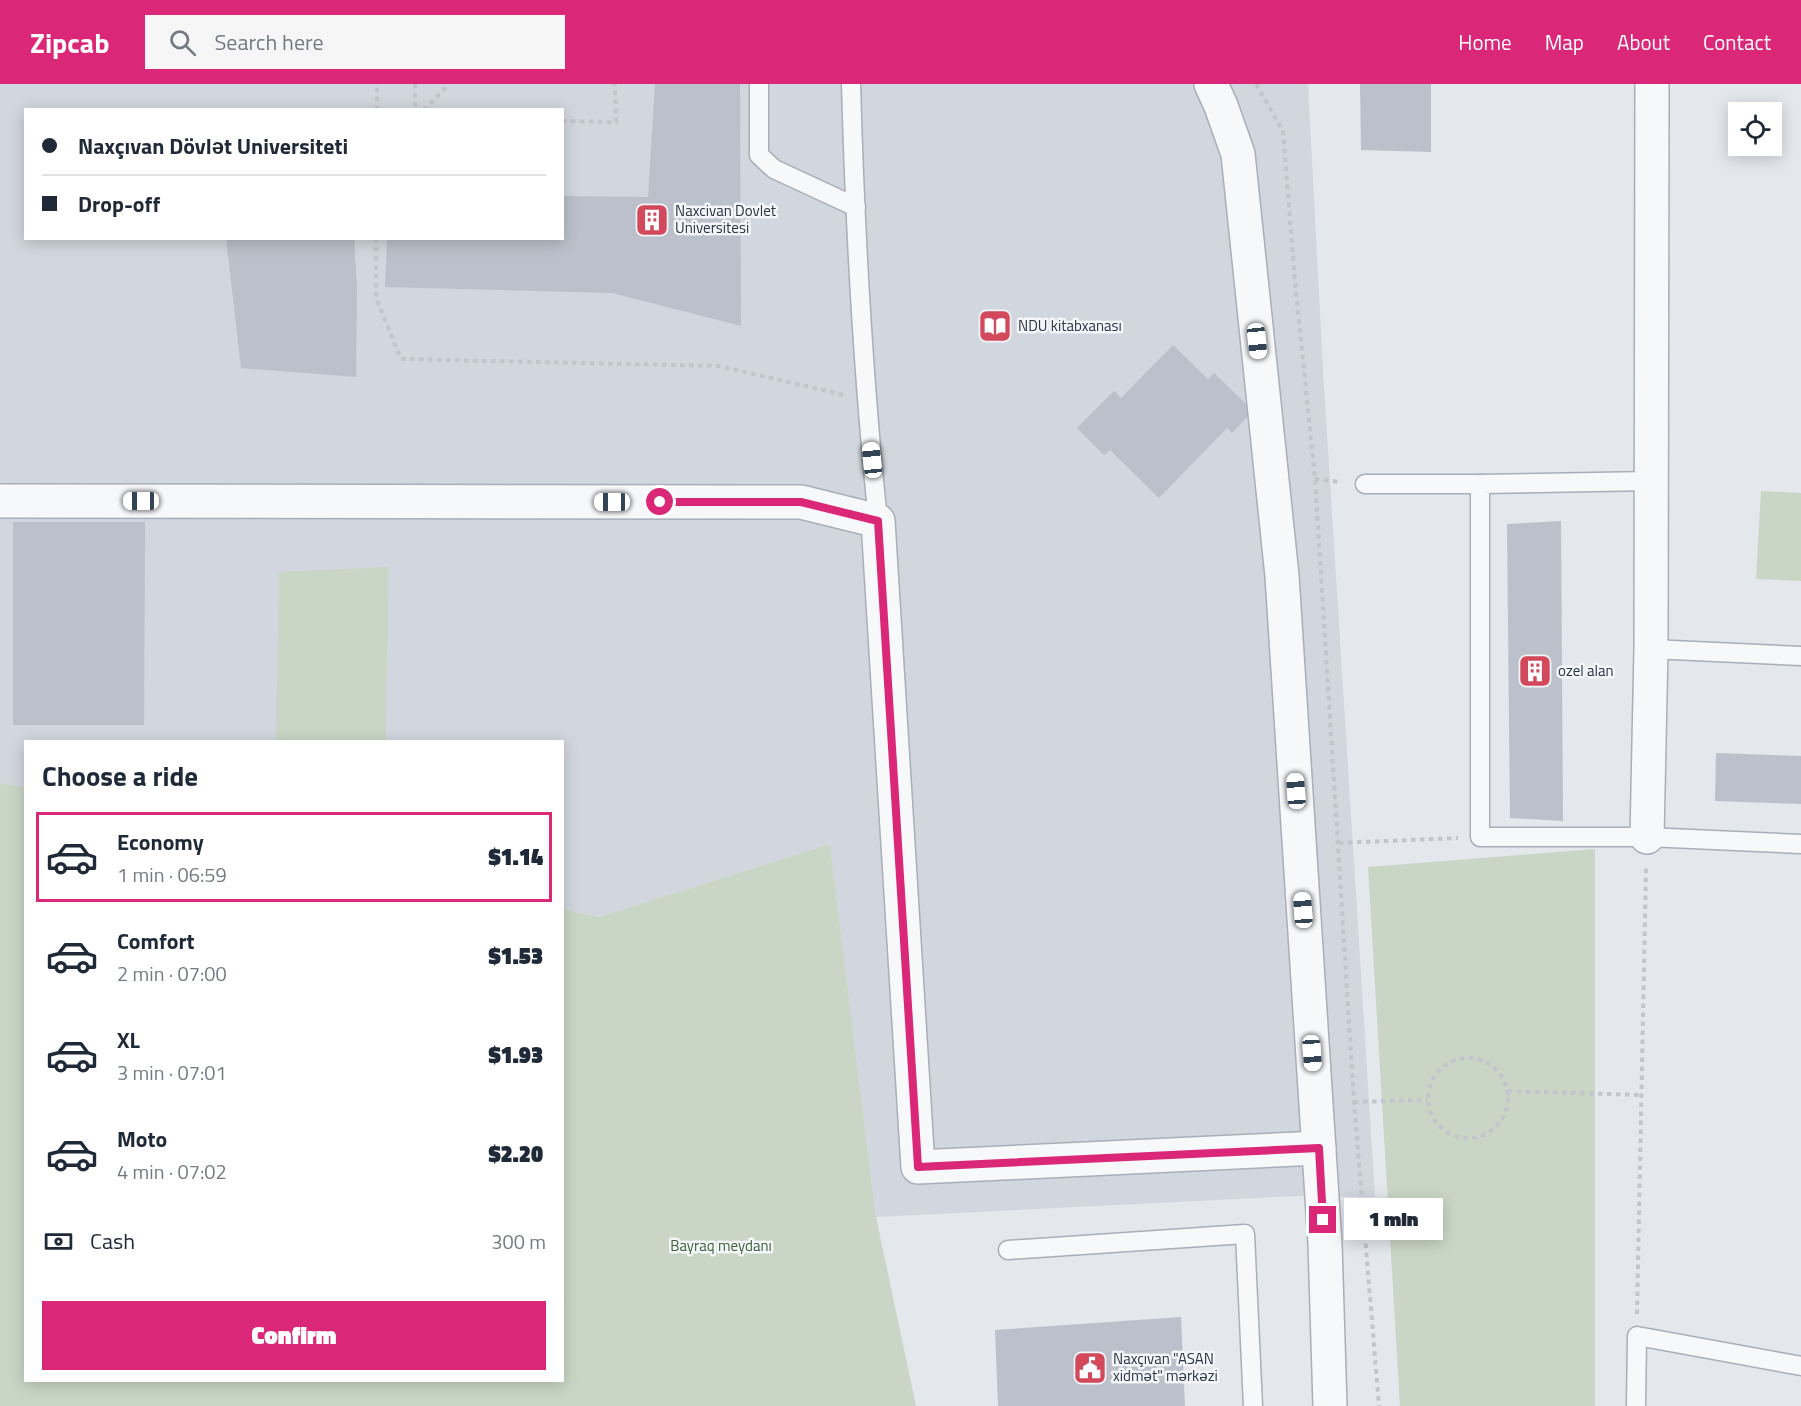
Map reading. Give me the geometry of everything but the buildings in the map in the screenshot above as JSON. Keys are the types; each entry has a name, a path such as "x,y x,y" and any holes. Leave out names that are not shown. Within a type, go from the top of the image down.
{"street":[{"path":"1211,84 1238,154 1282,576 1319,1148 1330,1406"},
{"path":"1647,837 1652,84"},
{"path":"0,501 801,502 878,521 918,1167 1319,1148"}],"lane":[{"path":"759,84 759,155 774,169 856,207"},
{"path":"852,84 866,400 878,521"},
{"path":"1365,484 1651,481"},
{"path":"1480,484 1480,837 1647,837 1801,844"},
{"path":"1650,649 1801,656"},
{"path":"1008,1250 1245,1234 1253,1406"},
{"path":"1636,1406 1637,1336 1801,1366"}],"path":[{"path":"377,84 377,108"},
{"path":"415,84 415,108"},
{"path":"426,108 449,84"},
{"path":"564,121 616,122 615,84"},
{"path":"1256,84 1283,131 1295,282 1316,479 1354,1102 1379,1406"},
{"path":"376,240 376,298 401,359 718,366 866,400"},
{"path":"1339,843 1480,837"},
{"path":"1637,1336 1647,837"},
{"path":"1471,1057 1484,1060 1496,1067 1504,1078 1509,1104 1497,1128 1486,1135 1459,1138 1447,1133 1437,1124 1430,1112 1427,1100 1429,1086 1445,1064 1471,1057"},
{"path":"1508,1091 1642,1095"},
{"path":"1354,1102 1427,1100"}],"shaded area":[{"path":"0,84 1308,84 1323,370 1375,1197 1297,1196 876,1217 830,844 599,917 564,909 564,740 24,740 24,788 0,783"}],"green space":[{"path":"1761,491 1801,493 1801,581 1756,579"},
{"path":"388,567 386,740 276,740 279,572"},
{"name":"Bayraq meydanı","path":"0,783 24,788 24,1382 564,1382 564,909 599,917 830,844 876,1217 916,1406 0,1406"},
{"path":"1595,849 1595,1406 1400,1406 1368,867"}],"place":[{"name":"Naxcivan Dovlet Universitesi","path":"652,220"},
{"name":"NDU kitabxanası","path":"995,326"},
{"name":"ozel alan","path":"1535,671"},
{"name":"Naxçıvan \"ASAN xidmət\" mərkəzi","path":"1090,1368"}],"route":[{"path":"660,502 801,502 878,521 918,1167 1319,1148 1323,1220"}]}
